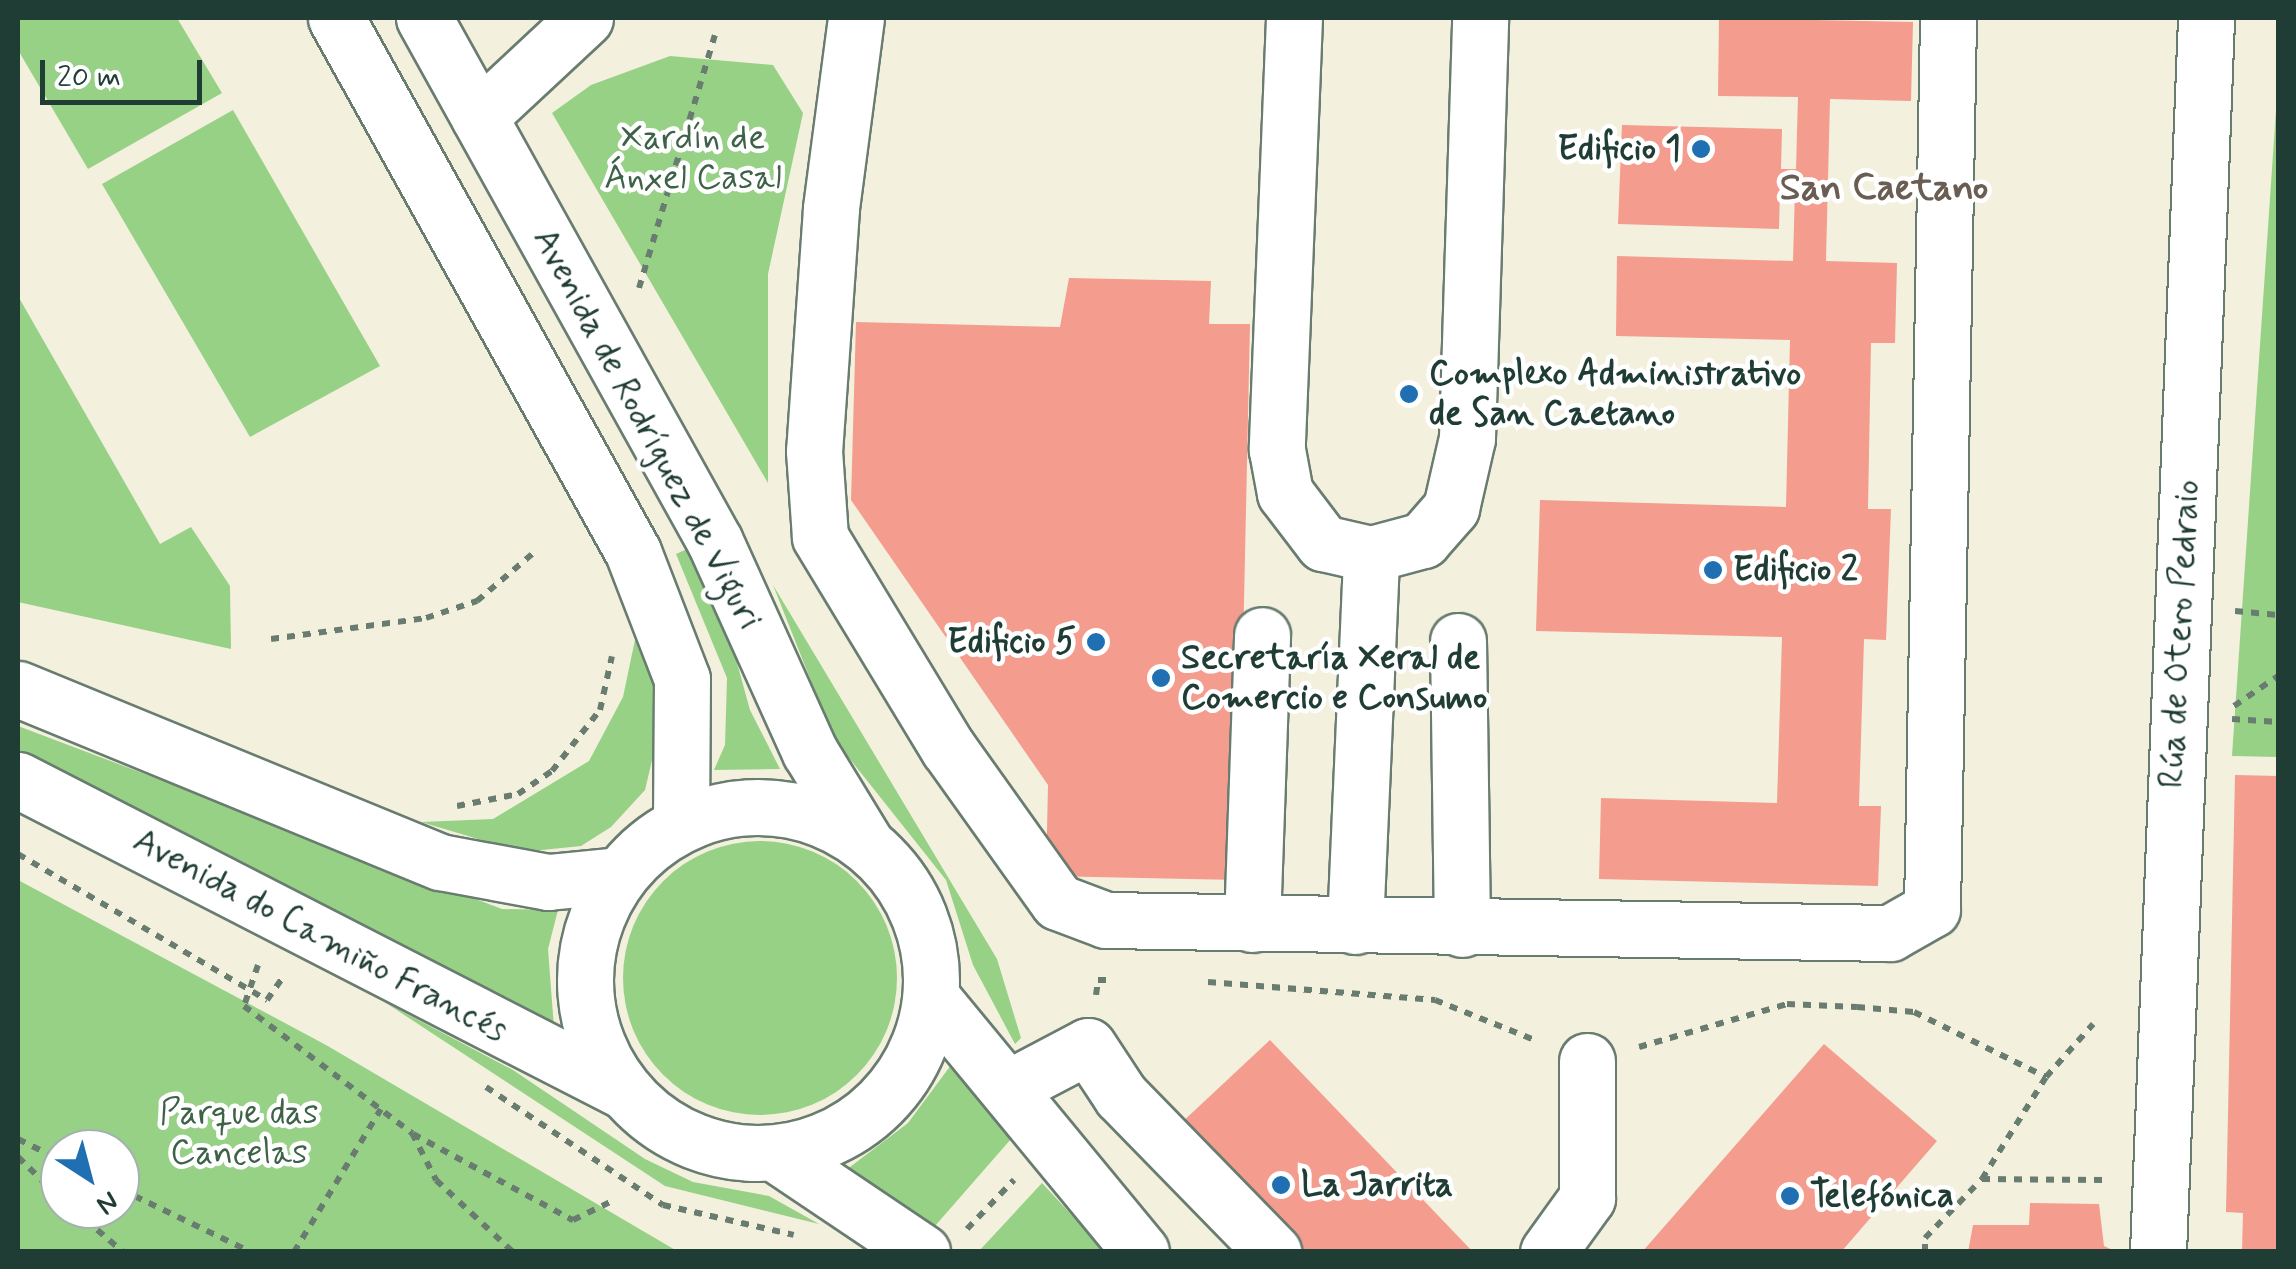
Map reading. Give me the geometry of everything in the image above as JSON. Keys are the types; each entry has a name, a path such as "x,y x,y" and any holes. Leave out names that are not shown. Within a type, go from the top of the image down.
{"main road":[{"name":"Avenida de Rodríguez de Viguri","path":"336,18 633,552 682,679 681,824"},
{"path":"479,117 585,18"},
{"path":"856,18 829,227 814,451 820,538 948,748 1058,902 1106,920 1890,934 1932,909 1948,18"},
{"path":"1294,18 1277,450 1285,494 1322,543 1371,554 1423,540 1451,508 1467,438 1480,18"},
{"name":"Rúa de Otero Pedraio","path":"2158,1252 2206,18"},
{"name":"Avenida de Rodríguez de Viguri","path":"446,25 479,117 715,542 810,752 864,842"},
{"path":"1355,926 1371,554"},
{"path":"1252,924 1262,635"},
{"path":"1458,640 1462,929"},
{"path":"18,689 440,862 548,882 619,876"},
{"name":"Avenida do Camiño Francés","path":"18,780 622,1090"},
{"path":"776,1154 833,1137 881,1103 916,1054 931,997 927,939 904,885 864,842 775,806 681,824 619,876 592,926 583,983 594,1039 622,1090 690,1141 776,1154 941,1244"},
{"path":"931,997 1141,1252"},
{"path":"1008,1088 1088,1046 1121,1096 1274,1252"},
{"path":"1548,1252 1587,1198 1588,1062"}],"path":[{"path":"636,298 716,36"},
{"path":"271,639 426,618 477,601 537,550"},
{"path":"2222,610 2278,616"},
{"path":"438,806 518,794 552,771 600,710 612,643"},
{"path":"2278,676 2216,718 2278,722"},
{"path":"18,854 268,1000 282,980"},
{"path":"260,961 244,984 244,1006 412,1133 572,1220 610,1202"},
{"path":"1098,980 1134,980"},
{"path":"1188,981 1434,1000 1588,1062 1787,1004 1914,1012 2046,1077"},
{"path":"1925,1252 1926,1238 1982,1179 2046,1077 2093,1024"},
{"path":"472,1078 663,1205 800,1236"},
{"path":"294,1252 381,1109"},
{"path":"412,1133 436,1180 514,1252"},
{"path":"18,1157 40,1178"},
{"path":"941,1244 1026,1166"},
{"path":"1982,1179 2089,1180"},
{"path":"140,1198 251,1252"},
{"path":"97,1229 124,1252"}],"green space":[{"path":"18,18 177,18 222,93 88,169 18,50"},
{"name":"Xardín de Ánxel Casal","path":"670,56 773,65 803,113 768,274 768,483 552,113 591,85"},
{"path":"2278,81 2278,757 2232,756"},
{"path":"233,110 380,366 250,437 102,184"},
{"path":"18,296 160,544 191,527 230,586 231,649 18,602"},
{"path":"687,549 729,634 750,710 780,769 714,770 725,745 727,678 676,554"},
{"path":"773,585 997,959 1021,1038 1015,1044 973,965 946,880 834,739"},
{"path":"636,635 667,697 645,790 611,827 581,846 522,852 421,822 493,819 589,761 623,697"},
{"path":"18,726 502,909 558,910 548,949 554,1028 18,750"},
{"path":"760,841 812,851 857,881 887,926 897,978 887,1030 857,1075 812,1105 760,1115 708,1105 663,1075 633,1030 623,978 633,926 663,881 708,851"},
{"name":"Parque das Cancelas","path":"18,880 326,1045 677,1251 18,1251"},
{"path":"386,1003 513,1070 645,1159 693,1182 769,1196 819,1224 665,1186"},
{"path":"954,1061 1011,1139 935,1226 846,1170 908,1123"},
{"path":"1042,1183 1105,1251 979,1251"}],"building":[{"name":"Edificio 2","path":"1719,18 1913,22 1911,101 1830,99 1826,261 1897,263 1895,343 1871,343 1868,509 1891,509 1886,640 1864,639 1859,806 1881,806 1878,886 1599,879 1601,798 1777,803 1782,637 1536,631 1540,500 1786,507 1790,340 1616,336 1617,256 1793,261 1795,189 1780,189 1779,229 1618,224 1622,125 1782,129 1781,169 1796,169 1798,97 1718,96"},
{"name":"Edificio 5","path":"1069,278 1211,281 1209,324 1250,324 1238,880 1046,876 1048,785 851,500 856,322 1060,327"},
{"path":"2235,775 2278,776 2278,1252 2242,1252 2243,1213 2226,1212"},
{"path":"1270,1040 1473,1252 1300,1252 1179,1125"},
{"name":"Telefónica","path":"1824,1044 1937,1141 1841,1252 1642,1252"},
{"path":"2030,1203 2099,1204 2104,1246 2117,1252 1968,1252 1973,1225 2029,1225"}],"place":[{"name":"Edificio 1","path":"1701,149"},
{"name":"Complexo Administrativo de San Caetano","path":"1409,394"},
{"name":"Edificio 2","path":"1713,570"},
{"name":"Edificio 5","path":"1096,642"},
{"name":"Secretaría Xeral de Comercio e Consumo","path":"1161,678"},
{"name":"La Jarrita","path":"1281,1185"},
{"name":"Telefónica","path":"1790,1196"}],"district":[{"name":"San Caetano","path":"1884,189"}]}
